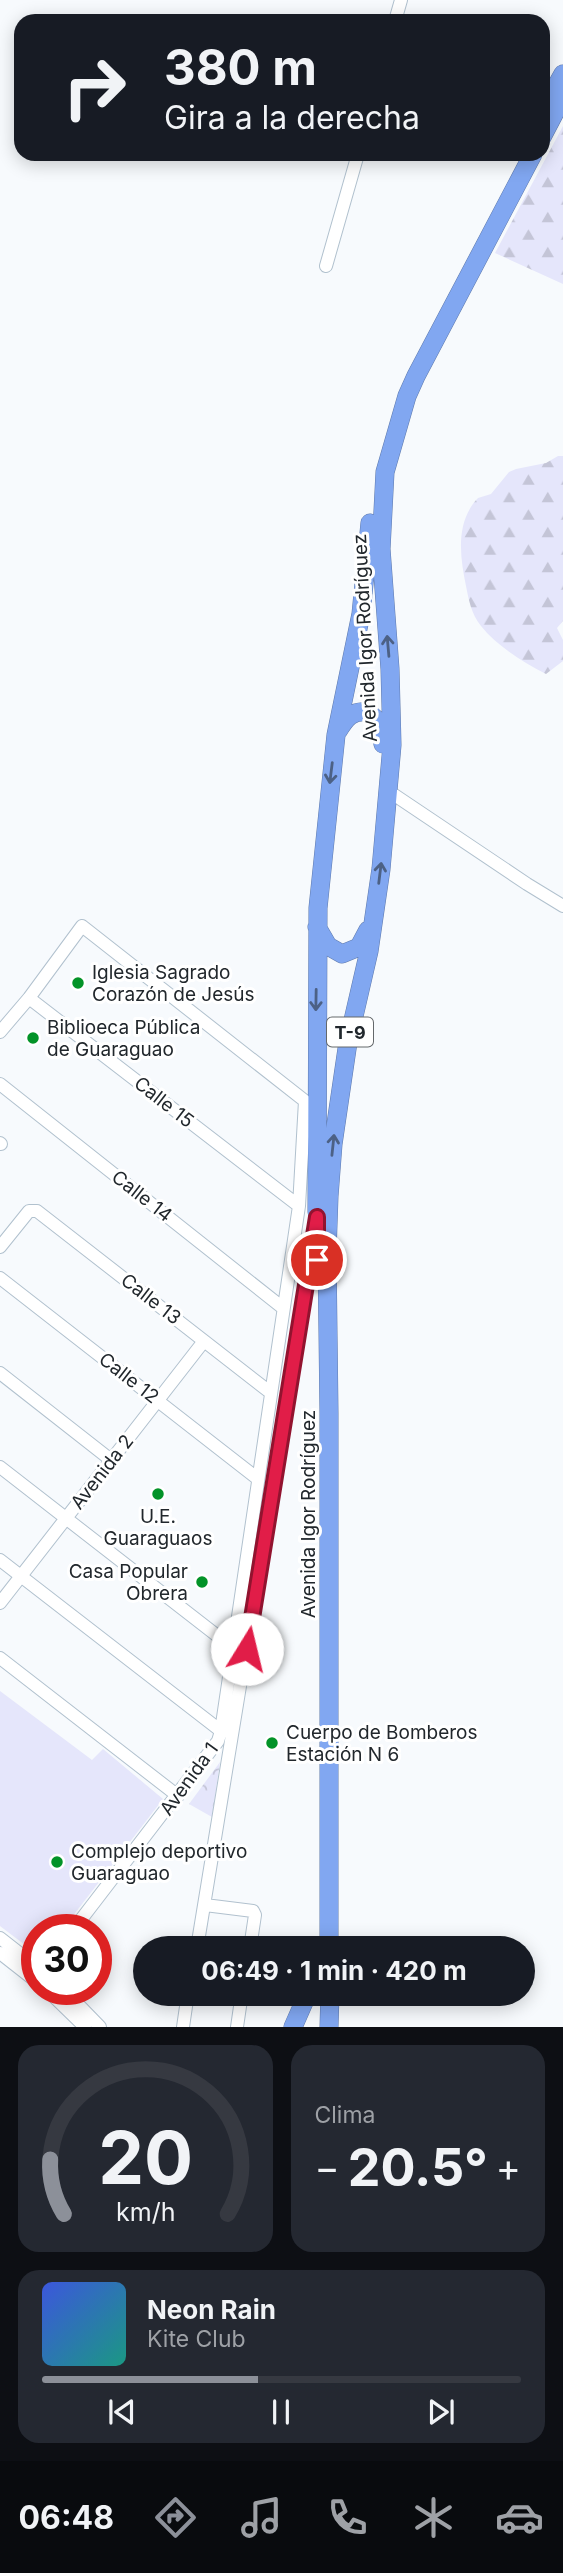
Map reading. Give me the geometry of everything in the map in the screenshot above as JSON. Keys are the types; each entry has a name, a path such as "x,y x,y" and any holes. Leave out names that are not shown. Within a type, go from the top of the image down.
{"highway":[{"path":"550,97 563,74"},
{"path":"550,121 563,97"},
{"name":"Avenida Igor Rodríguez","path":"318,1936 317,926 336,735 365,587 372,488 381,438 415,354 516,161"},
{"name":"Avenida Igor Rodríguez","path":"329,1936 329,1196 333,1144 348,1042 374,918 392,745 390,668 381,549 385,472 407,396 416,376 529,161"},
{"name":"T-9","path":"336,735 348,716 354,712 368,712 379,722 383,736 387,799"},
{"name":"T-9","path":"317,926 328,946 342,954 359,947 374,918"},
{"path":"292,2027 302,2006"},
{"path":"329,2027 330,2006"}],"street":[{"path":"326,266 356,161"},
{"path":"387,799 563,906"},
{"name":"Avenida 1","path":"29,998 82,926 305,1101 299,1206 221,1731 218,1741 178,1796 86,1914"},
{"path":"0,1032 29,998"},
{"name":"Calle 15","path":"29,998 299,1206"},
{"name":"Calle 14","path":"0,1084 284,1308"},
{"name":"Calle 13","path":"5,1231 29,1211 37,1211 271,1393"},
{"path":"199,1936 317,1217"},
{"path":"0,1247 5,1231"},
{"name":"Calle 12","path":"0,1278 258,1479"},
{"name":"Avenida 2","path":"0,1603 204,1341"},
{"path":"0,1373 111,1460"},
{"path":"0,1467 233,1648"},
{"path":"0,1560 221,1731"},
{"path":"0,1658 178,1796"},
{"path":"205,1905 253,1911 255,1915 252,1936"},
{"path":"0,1938 21,1961"},
{"path":"0,1953 21,1967"},
{"path":"62,2005 85,2027"},
{"path":"79,2005 100,2027"},
{"path":"183,2027 186,2006"},
{"path":"237,2027 240,2006"}],"green space":[{"path":"563,126 563,284 495,253 544,161 550,161 550,150"},
{"path":"563,456 563,621 557,628 563,640 563,661 546,674 503,647 478,621 467,591 461,540 466,518 478,498 491,494 509,472 546,463"},
{"name":"Complejo deportivo Guaraguao","path":"0,1691 92,1760 103,1749 163,1799 74,1914 21,1914 21,1942 0,1926"},
{"path":"220,1762 212,1817 189,1804"}],"place":[{"name":"Iglesia Sagrado Corazón de Jesús","path":"78,983"},
{"name":"Biblioeca Pública de Guaraguao","path":"33,1038"},
{"name":"U.E. Guaraguaos","path":"158,1494"},
{"name":"Casa Popular Obrera","path":"202,1582"},
{"name":"Cuerpo de Bomberos Estación N 6","path":"272,1743"},
{"name":"Complejo deportivo Guaraguao","path":"57,1862"}],"route":[{"path":"247,1649 317,1217 317,1260"}]}
